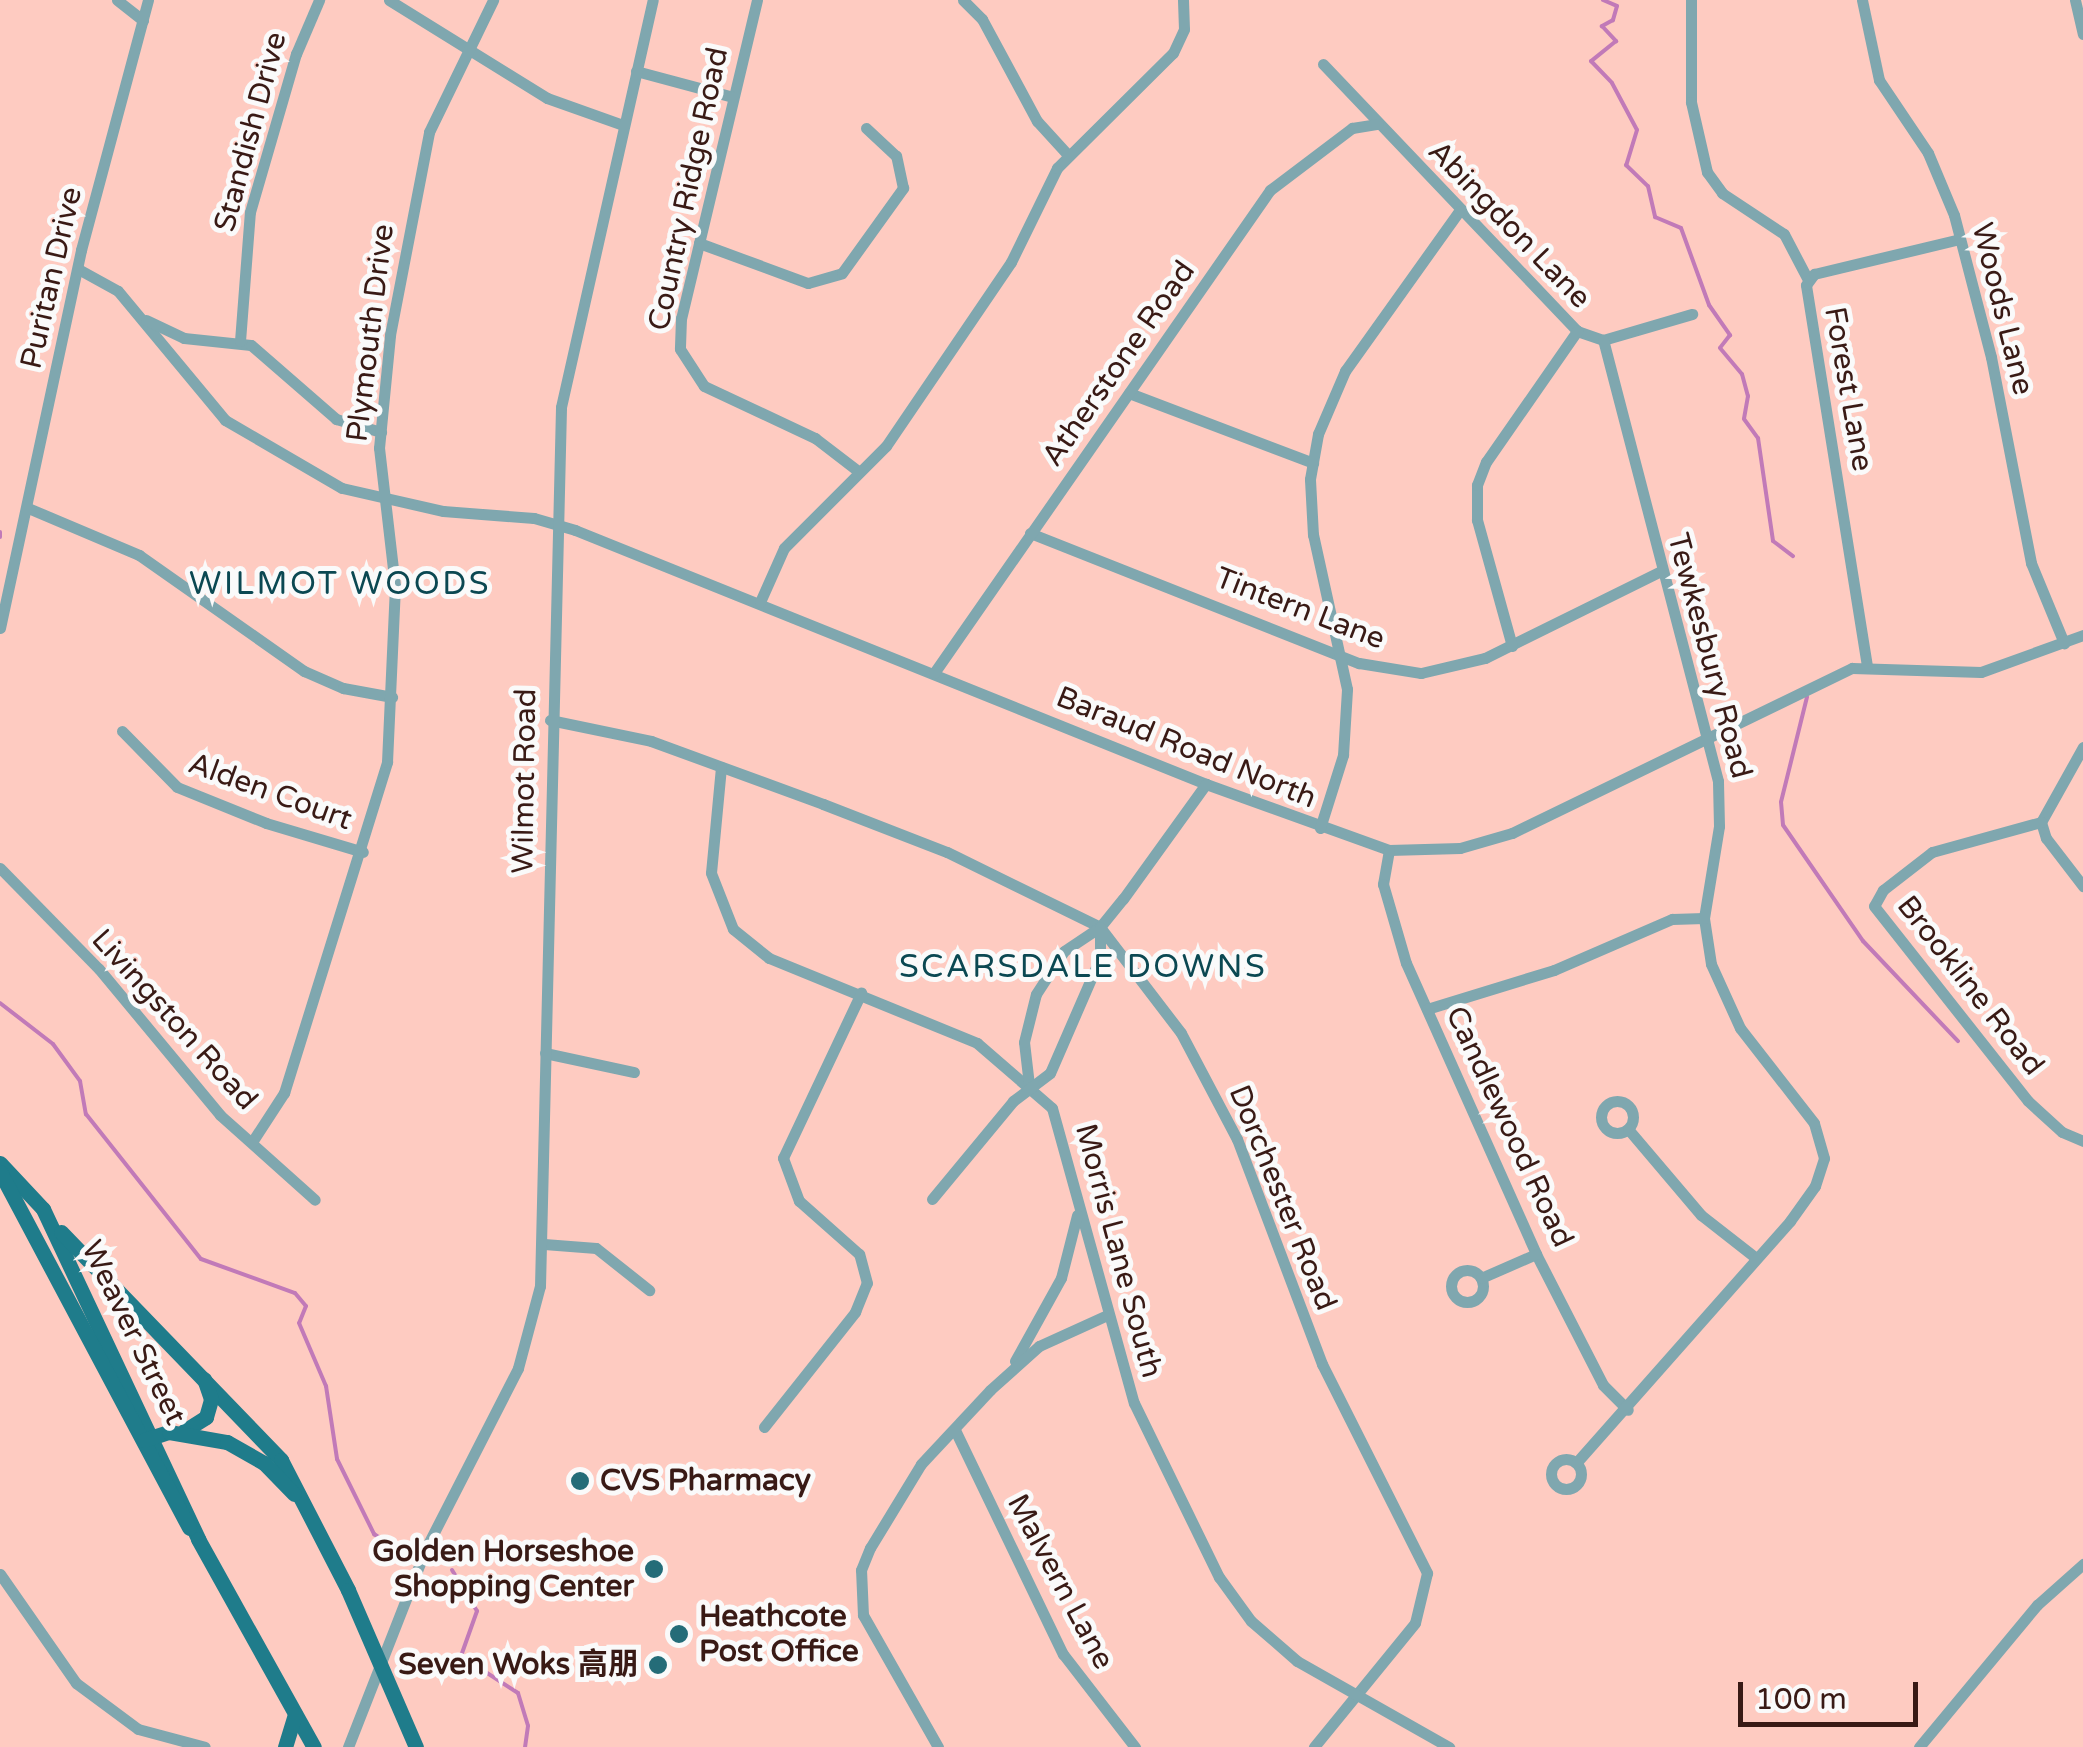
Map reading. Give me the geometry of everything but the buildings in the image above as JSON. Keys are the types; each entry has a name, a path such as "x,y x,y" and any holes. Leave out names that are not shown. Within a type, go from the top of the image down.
{"main road":[{"name":"Weaver Street","path":"0,1163 42,1210 146,1440"},
{"name":"Weaver Street","path":"0,1172 68,1289 198,1539 314,1747"},
{"path":"42,1210 94,1271 195,1366 281,1460 416,1747"},
{"path":"146,1440 200,1424 209,1407 209,1390 195,1366"},
{"path":"180,1433 216,1438 256,1457 304,1504"},
{"path":"285,1747 295,1716"}],"street":[{"path":"117,0 143,20"},
{"name":"Puritan Drive","path":"0,628 80,270 148,0"},
{"name":"Standish Drive","path":"240,340 250,212 296,54 319,0"},
{"path":"389,0 464,52 547,98 623,126"},
{"name":"Plymouth Drive","path":"252,1142 284,1093 317,972 363,852 387,762 395,586 381,432 390,335 420,164 464,52 494,0"},
{"name":"Wilmot Road","path":"348,1747 426,1548 518,1368 544,1244 554,524 570,354 653,0"},
{"name":"Country Ridge Road","path":"757,0 679,334 694,376 728,400 816,438 858,471"},
{"path":"963,0 982,19 1037,121 1068,155"},
{"path":"760,602 784,548 886,446 1011,262 1068,155 1173,53 1184,29 1183,0"},
{"path":"1692,0 1691,102 1707,172 1722,193 1784,234 1808,278"},
{"name":"Woods Lane","path":"1862,0 1880,80 1936,168 1960,240 2031,563 2064,643"},
{"path":"2074,0 2083,34"},
{"name":"Abingdon Lane","path":"1323,64 1577,332 1603,340 1692,314"},
{"path":"636,71 732,98"},
{"name":"Atherstone Road","path":"934,673 1270,190 1352,128 1378,124"},
{"path":"699,243 808,283 842,273 902,188 896,156 866,128"},
{"path":"1320,828 1344,755 1342,654 1314,549 1313,463 1346,371 1459,211"},
{"name":"Forest Lane","path":"1867,666 1806,300 1808,278 1960,240"},
{"name":"Baraud Road North","path":"80,270 108,282 225,420 342,488 443,511 554,524 760,602 1206,784 1389,850 1460,848 1512,833 1797,690 1867,666"},
{"path":"142,318 184,338 240,340 291,374 336,419 381,432"},
{"path":"1512,646 1477,520 1478,485 1486,462 1577,332"},
{"name":"Tewkesbury Road","path":"1576,1463 1628,1410 1815,1186 1823,1146 1814,1123 1727,1007 1710,964 1704,918 1721,809 1603,340"},
{"path":"1130,393 1313,463"},
{"path":"28,508 139,555 304,671 360,694 392,697"},
{"name":"Tintern Lane","path":"1030,533 1374,668 1422,673 1460,666 1512,646 1661,572"},
{"path":"1867,666 1981,672 2082,637"},
{"name":"Dorchester Road","path":"550,720 651,741 721,767 946,852 1100,926 1181,1032 1226,1113 1322,1364 1424,1563 1428,1586 1416,1623 1314,1747"},
{"name":"Alden Court","path":"122,731 177,786 266,824 363,852"},
{"path":"2083,747 2041,822 2046,838 2083,886"},
{"name":"Morris Lane South","path":"721,767 710,854 721,911 740,938 769,958 978,1043 1052,1108 1107,1314 1153,1453 1226,1587 1251,1621 1296,1661 1449,1747"},
{"path":"1029,1086 1024,1042 1036,994 1064,951 1100,926 1206,784"},
{"name":"Brookline Road","path":"2041,822 1932,852 1883,890 1874,906 2028,1101 2062,1132 2083,1141"},
{"name":"Candlewood Road","path":"1389,850 1383,884 1388,920 1536,1254 1603,1384 1628,1410"},
{"name":"Livingston Road","path":"0,868 98,968 194,1088 315,1200"},
{"path":"1427,1009 1554,970 1672,919 1704,918"},
{"path":"932,1200 1029,1086 1050,1073 1100,958 1100,926"},
{"path":"764,1428 856,1312 867,1284 850,1243 799,1201 783,1158 861,993"},
{"path":"545,1053 634,1072"},
{"path":"1628,1129 1688,1202 1756,1258"},
{"path":"1005,1378 1061,1278 1078,1206"},
{"path":"544,1244 596,1248 649,1290"},
{"path":"1481,1278 1536,1254"},
{"path":"938,1747 873,1637 860,1589 870,1548 921,1464 1005,1378 1040,1346 1107,1314"},
{"name":"Malvern Lane","path":"955,1430 1063,1654 1135,1747"},
{"path":"1919,1747 2037,1605 2083,1564"},
{"path":"0,1574 76,1683 138,1729 205,1747"}],"waterway":[{"path":"1603,0 1617,6 1613,20 1602,26 1616,41 1591,61 1612,83 1637,130 1626,165 1648,186 1655,217 1681,228 1709,305 1730,335 1720,348 1742,374 1748,396 1744,419 1758,438 1773,541 1793,556"},
{"path":"0,532 0,537"},
{"path":"1807,697 1781,802 1783,825 1863,941 1958,1041"},
{"path":"0,1003 53,1044 80,1081 86,1114 201,1259 295,1293 306,1306 299,1323 326,1386 337,1459 374,1534 392,1546"},
{"path":"452,1570 477,1611 461,1656 518,1693 528,1726 525,1747"}],"place":[{"name":"CVS Pharmacy","path":"580,1481"},
{"name":"Golden Horseshoe Shopping Center","path":"654,1569"},
{"name":"Heathcote Post Office","path":"679,1634"},
{"name":"Seven Woks 高朋","path":"658,1665"}],"district":[{"name":"WILMOT WOODS","path":"340,584"},
{"name":"SCARSDALE DOWNS","path":"1083,967"}]}
